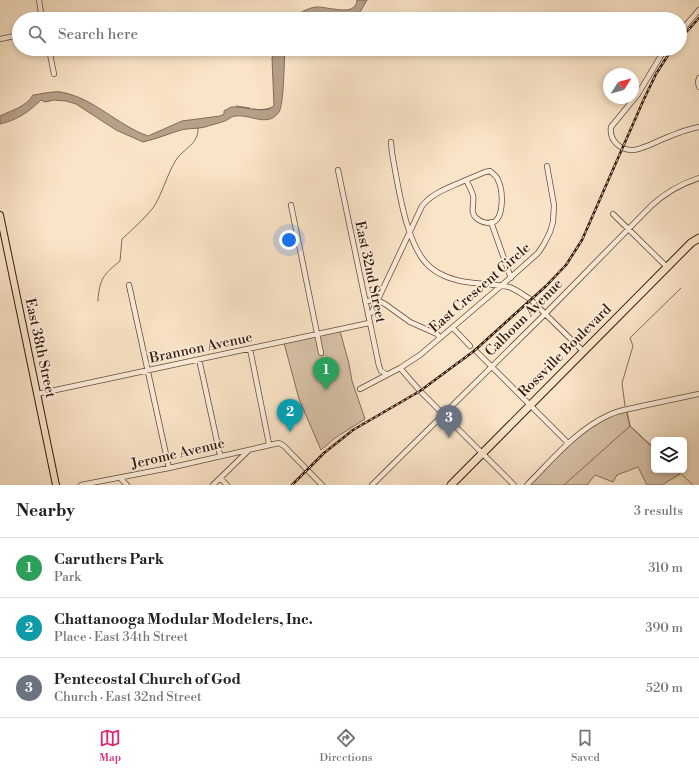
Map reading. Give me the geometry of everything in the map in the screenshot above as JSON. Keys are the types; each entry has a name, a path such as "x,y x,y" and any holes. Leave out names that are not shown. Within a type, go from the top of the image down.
{"highway":[{"name":"Rossville Boulevard","path":"451,485 691,243 699,238"}],"main road":[{"name":"East 38th Street","path":"0,215 56,485"}],"street":[{"path":"39,0 41,12"},
{"path":"687,24 699,10"},
{"path":"0,39 12,36"},
{"path":"50,56 54,74"},
{"path":"661,56 638,94 611,127 614,142 631,150 699,127"},
{"path":"699,78 699,87"},
{"path":"392,142 392,153 409,234 422,258 429,267 447,278 501,286 520,293 530,299 583,351"},
{"name":"East Crescent Circle","path":"360,389 400,368 420,355 511,278 538,253 550,232 554,205 547,166"},
{"name":"East 32nd Street","path":"338,170 379,366 381,371 386,374"},
{"path":"368,315 372,312 409,234 417,213 427,199 434,194 466,180 485,172 490,172 498,179 502,199 501,214 495,221 491,222 483,222 474,216 472,213 473,197 466,180"},
{"name":"Calhoun Avenue","path":"372,485 663,195 675,188 699,178"},
{"path":"291,205 321,353"},
{"path":"613,214 667,267"},
{"path":"491,222 511,278"},
{"path":"129,285 170,468"},
{"path":"365,301 377,300 410,322 437,334 440,338"},
{"name":"Brannon Avenue","path":"37,394 369,323"},
{"path":"453,328 470,346"},
{"path":"250,349 269,444"},
{"path":"476,351 568,444"},
{"path":"199,359 220,456"},
{"path":"400,368 420,391 514,485"},
{"path":"527,485 568,444 587,428 610,414 699,394"},
{"name":"Jerome Avenue","path":"81,485 170,468 269,444 279,443 284,446 322,485"},
{"path":"213,485 238,458 250,449"},
{"path":"120,478 127,485"},
{"path":"220,478 227,485"}],"shaded area":[{"path":"357,0 367,0 360,12 302,12 316,7 346,10 352,9"},
{"path":"273,56 285,56 281,108 275,117 270,119 264,120 235,116 225,121 205,127 181,130 143,142 116,130 76,104 66,101 54,100 45,102 41,100 22,115 0,124 0,116 23,105 33,95 54,92 73,95 84,100 148,136 182,121 220,116 224,114 224,111 231,107 259,110 269,108 274,106"},
{"path":"340,331 352,381 365,419 335,438 321,450 299,399 284,343"},
{"path":"627,411 630,426 651,446 651,473 680,474 662,485 647,485 638,467 617,475 613,482 595,475 587,485 530,485 574,440 586,430 613,415"}],"waterway":[{"path":"236,106 250,108"},
{"path":"253,109 270,109"},
{"path":"98,301 103,278 120,261 122,239 153,208 176,160 194,142 198,133 198,128"},
{"path":"625,406 622,383 633,346 630,338 681,288"},
{"path":"627,414 630,426 651,445"},
{"path":"564,485 630,426"},
{"path":"680,473 693,485"}],"railway":[{"path":"687,31 699,18"},
{"path":"292,485 324,453 353,430 420,391 474,351 546,286 566,265 582,240 644,99 656,74 668,56"}],"place":[{"name":"Caruthers Park","path":"326,390"},
{"name":"Chattanooga Modular Modelers, Inc.","path":"290,432"},
{"name":"Pentecostal Church of God","path":"449,438"}]}
